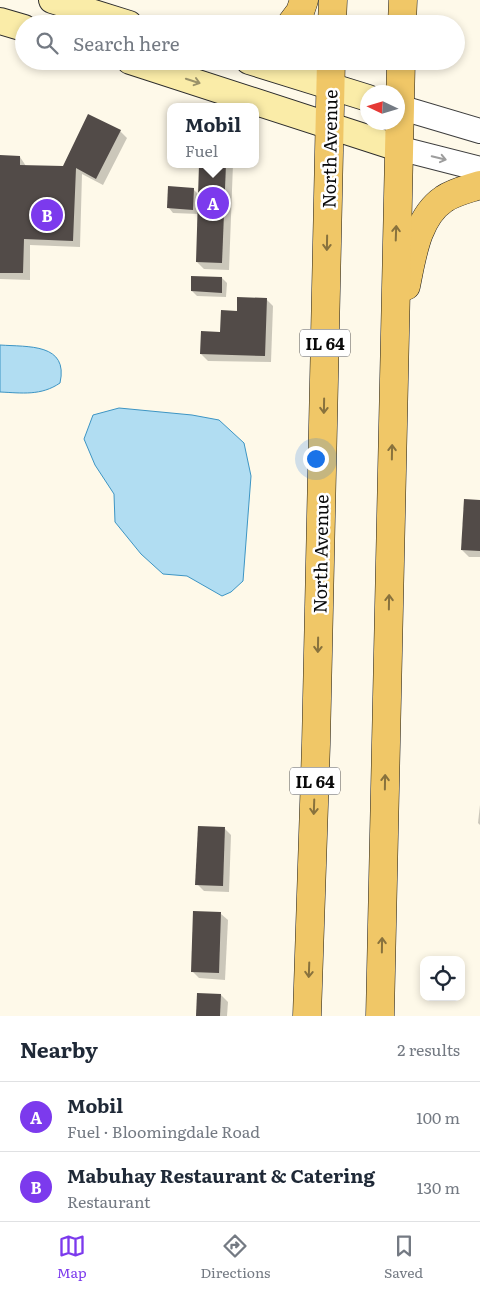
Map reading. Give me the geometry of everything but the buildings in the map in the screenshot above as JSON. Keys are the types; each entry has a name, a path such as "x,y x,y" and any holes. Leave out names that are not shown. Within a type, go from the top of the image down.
{"main road":[{"path":"52,0 100,15"},
{"path":"298,15 304,0"},
{"path":"332,15 333,0"},
{"path":"402,15 403,0"},
{"path":"0,21 15,25"},
{"path":"159,70 330,124 398,148"},
{"path":"306,70 331,74 360,93"},
{"path":"399,85 400,70"},
{"name":"North Avenue","path":"307,1016 316,735 331,74"},
{"path":"380,1016 398,130"},
{"path":"394,352 411,260 424,219 441,201 480,185"}],"street":[{"path":"405,109 480,131"},
{"path":"398,148 480,168"}],"water":[{"path":"0,345 34,347 52,354 58,360 61,370 60,383 38,392 0,392"},
{"path":"119,408 192,415 219,420 244,443 251,476 243,581 231,592 222,596 187,576 163,574 141,554 115,522 114,494 95,465 84,439 93,415"}],"place":[{"name":"Mobil","path":"213,203"},
{"name":"Mabuhay Restaurant & Catering","path":"47,215"}]}
